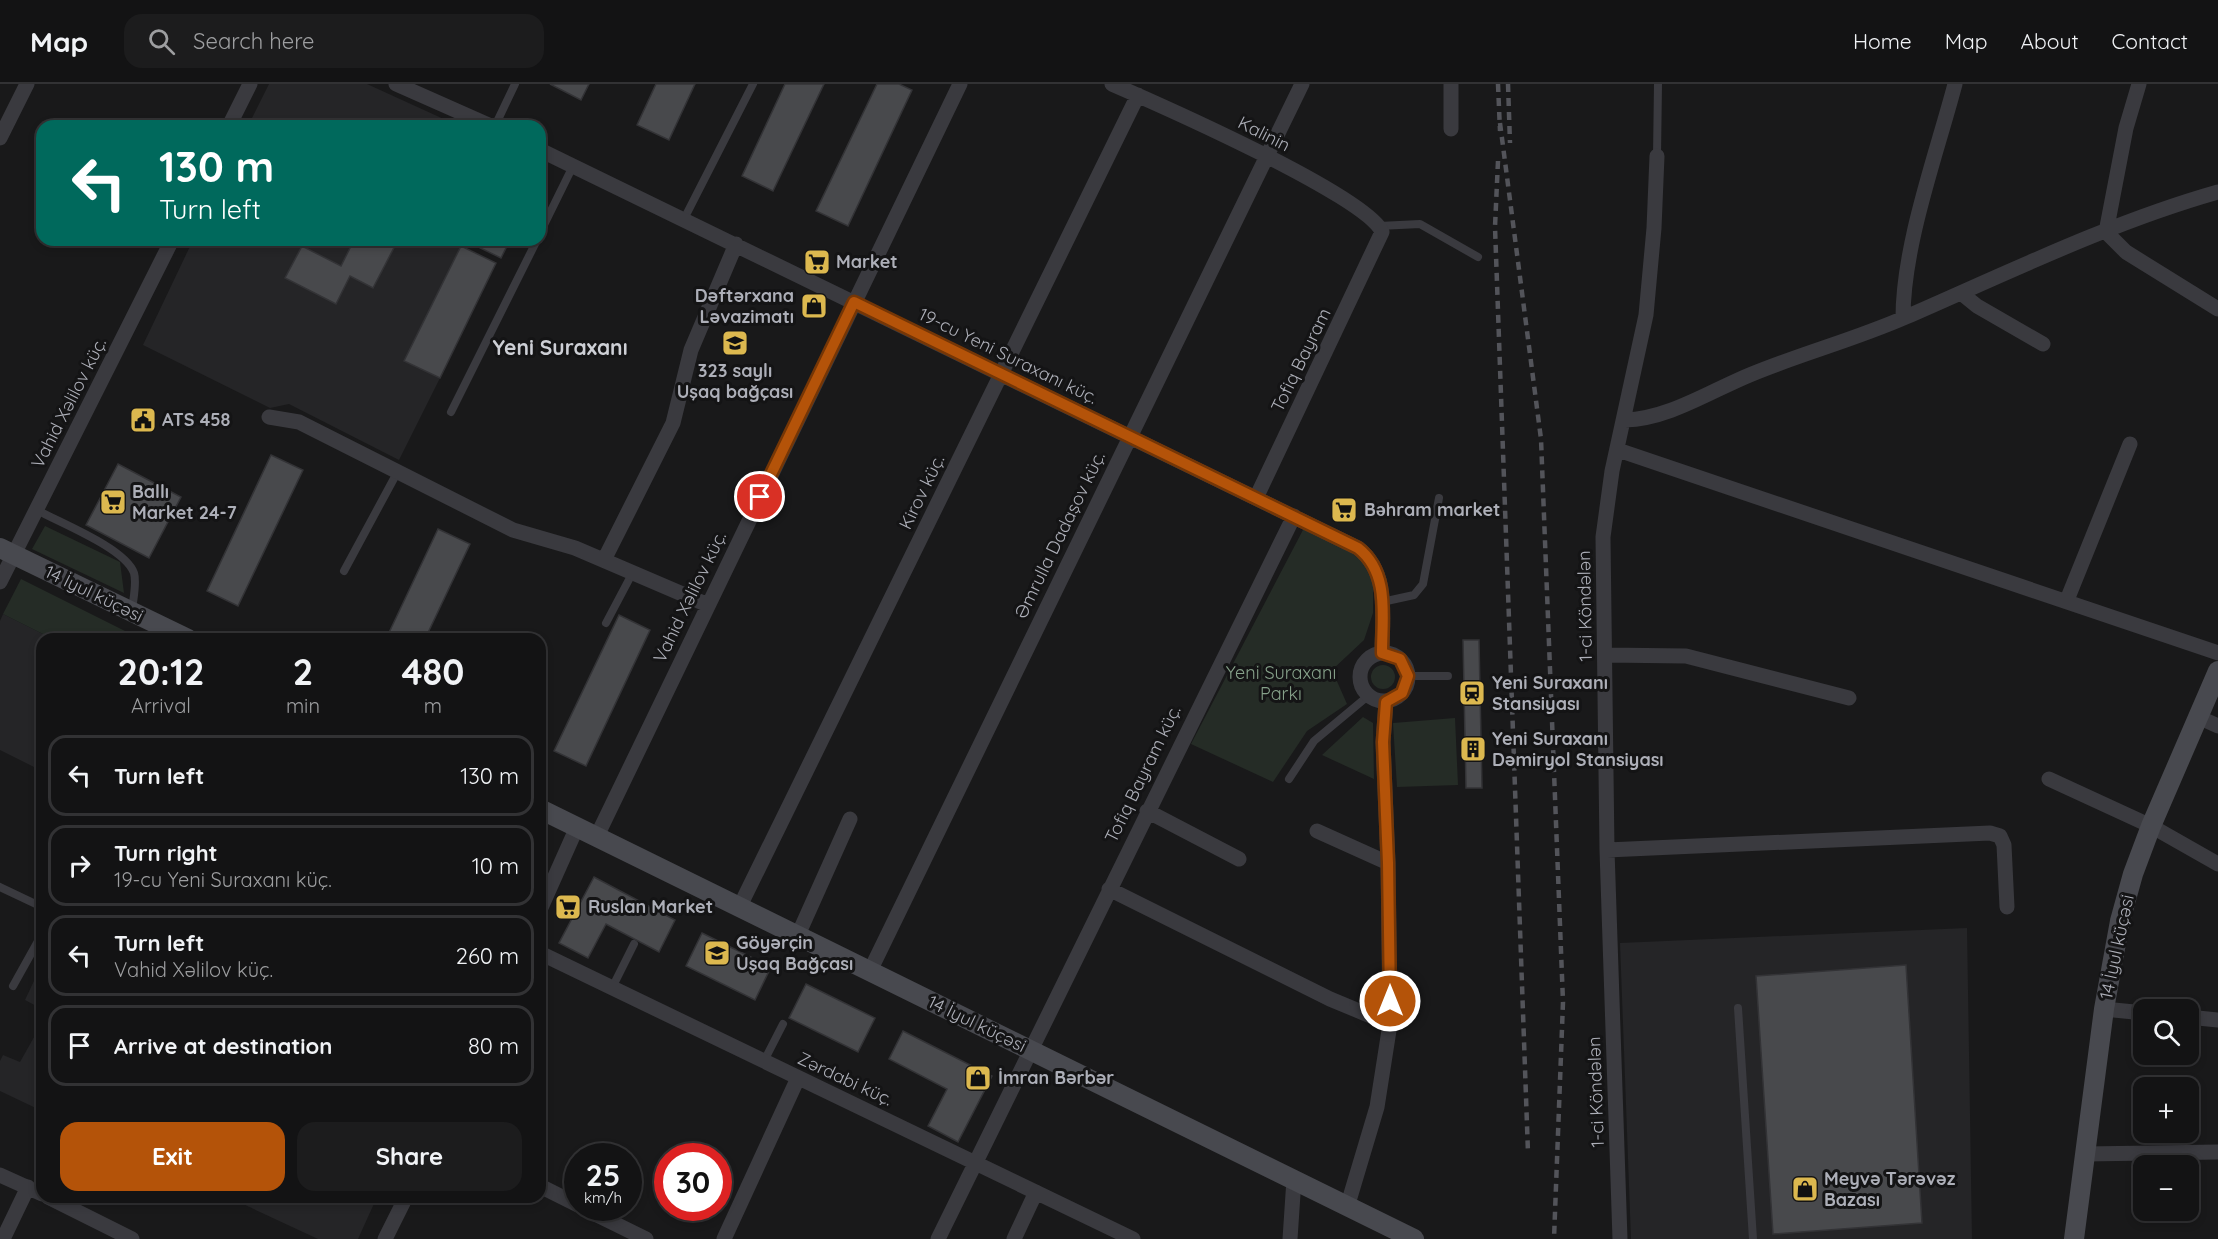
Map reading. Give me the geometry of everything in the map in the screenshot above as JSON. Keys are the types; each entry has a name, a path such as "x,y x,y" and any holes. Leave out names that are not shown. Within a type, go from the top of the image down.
{"street":[{"path":"0,138 27,84"},
{"path":"232,120 250,84"},
{"path":"396,84 479,120"},
{"name":"Vahid Xəlilov küç.","path":"597,836 960,84"},
{"name":"Kalinin","path":"1112,84 1267,156 1352,204 1380,232"},
{"name":"Əmrulla Dadaşov küç.","path":"870,971 1302,84"},
{"path":"1451,84 1451,129"},
{"path":"1903,318 1903,292 1908,257 1955,84"},
{"path":"2106,232 2126,128 2139,84"},
{"name":"Kirov küç.","path":"740,906 1138,95"},
{"name":"19-cu Yeni Suraxanı küç.","path":"546,153 1358,548 1368,555 1379,576 1382,602 1382,653"},
{"name":"1-ci Köndələn","path":"1620,1239 1607,850 1603,537 1606,502 1646,315 1654,228 1657,156"},
{"path":"1625,420 1645,419 1753,373 1903,318 2106,232 2218,192"},
{"name":"Tofiq Bayram","path":"1256,498 1380,232"},
{"path":"2106,232 2126,252 2218,309"},
{"path":"603,560 673,423 691,350 736,244"},
{"name":"Vahid Xəlilov küç.","path":"0,582 7,552 37,510 169,246"},
{"path":"1961,293 1977,306 2043,344"},
{"path":"269,417 299,422 513,530 603,560 708,605"},
{"path":"2067,600 2130,444"},
{"path":"1618,450 2067,600 2218,653"},
{"name":"Tofiq Bayram küç.","path":"938,1239 1029,1049 1294,516"},
{"name":"14 İyul küçəsi","path":"7,552 176,633"},
{"path":"1382,653 1400,659 1408,676 1402,693 1386,702 1376,701 1368,696 1359,679 1365,661 1382,653"},
{"path":"1606,655 1686,656 1849,698"},
{"name":"14 İyul küçəsi","path":"2074,1239 2104,1009 2121,921 2133,874 2151,826 2218,671"},
{"path":"1347,1204 1377,1107 1390,1024 1388,863 1383,742 1386,702"},
{"path":"2198,717 2218,726"},
{"path":"2049,779 2151,826 2218,864"},
{"path":"1147,811 1239,859"},
{"name":"14 İyul küçəsi","path":"546,812 1347,1204 1414,1239"},
{"path":"798,935 850,819"},
{"path":"546,897 577,827"},
{"path":"1317,831 1388,863"},
{"path":"1607,850 1990,832 2000,836 2004,845 2007,908"},
{"path":"1109,889 1330,999 1390,1024"},
{"name":"Zərdabi küç.","path":"546,956 1133,1239"},
{"path":"2104,1009 2133,1012"},
{"path":"2199,1018 2218,1020"},
{"path":"724,1239 798,1078"},
{"path":"2085,1154 2218,1152"},
{"path":"0,1175 35,1191 3,1239"},
{"path":"1290,1239 1294,1179"},
{"path":"546,1189 564,1198"},
{"path":"1014,1239 1036,1192"},
{"path":"60,1203 132,1239"},
{"path":"385,1239 403,1203"},
{"path":"609,1221 646,1239"}],"lane":[{"path":"496,120 515,84"},
{"path":"684,219 753,84"},
{"path":"1657,156 1658,84"},
{"path":"546,221 573,166"},
{"path":"1380,232 1420,224 1478,257"},
{"path":"451,412 534,246"},
{"path":"344,571 398,471"},
{"path":"1382,602 1413,595 1423,584 1439,498"},
{"path":"37,510 115,552 129,563 135,575 132,612"},
{"path":"606,622 633,572"},
{"path":"1408,676 1448,676"},
{"path":"1289,779 1314,741 1368,696"},
{"path":"0,887 36,904"},
{"path":"612,988 634,944"},
{"path":"13,986 36,945"},
{"path":"1738,1008 1753,1239"},
{"path":"763,1062 783,1024"}],"shaded area":[{"path":"269,84 367,84 446,120 251,120"},
{"path":"190,246 461,246 405,360 440,378 399,460 289,404 270,408 143,345"},
{"path":"3,614 41,633 36,633 36,768 0,750 0,621"},
{"path":"1967,928 1972,1239 1631,1239 1620,943"},
{"path":"36,977 36,1006 25,1000"},
{"path":"36,1034 36,1108 0,1091 0,1061 3,1055 20,1062"},
{"path":"241,1203 374,1203 358,1239 318,1239"}],"green space":[{"path":"45,526 120,562 124,593 32,549"},
{"name":"Yeni Suraxanı Parkı","path":"1304,528 1344,546 1363,562 1373,583 1373,613 1364,640 1332,670 1347,704 1307,731 1273,782 1191,744"},
{"path":"21,579 129,633 41,633 3,614"},
{"path":"1383,665 1392,668 1395,677 1392,686 1383,689 1374,686 1371,677 1374,668"},
{"path":"1363,717 1373,723 1374,779 1322,755"},
{"path":"1455,718 1458,785 1397,787 1393,723"}],"building":[{"path":"550,84 589,84 581,100"},
{"path":"656,84 695,84 669,140 637,125"},
{"path":"785,84 824,84 773,191 742,176"},
{"path":"877,84 899,84 912,90 848,226 816,211"},
{"path":"302,246 341,266 351,246 395,246 373,288 350,276 336,304 285,278"},
{"path":"461,246 496,263 440,378 404,361"},
{"path":"476,246 507,246 501,258"},
{"path":"271,455 303,470 238,606 207,591"},
{"path":"118,464 181,497 149,558 86,525"},
{"path":"438,529 470,544 428,633 389,633"},
{"path":"619,615 650,630 586,766 554,751"},
{"name":"Yeni Suraxanı Dəmiryol Stansiyası","path":"1463,640 1479,640 1482,788 1466,788"},
{"path":"594,877 675,920 659,952 606,924 588,958 559,943"},
{"path":"702,933 771,967 755,1000 686,966"},
{"path":"1906,965 1922,1223 1773,1234 1756,976"},
{"path":"806,984 875,1018 858,1052 789,1018"},
{"path":"903,1031 992,1076 958,1142 928,1126 947,1089 889,1059"}],"railway":[{"path":"1498,84 1500,131"},
{"path":"1508,84 1510,143"},
{"path":"1500,123 1541,439 1563,1002 1554,1239"},
{"path":"1498,161 1495,227 1528,1153"}],"place":[{"name":"Market","path":"817,262"},
{"name":"Dəftərxana Ləvazimatı","path":"814,306"},
{"name":"323 saylı Uşaq bağçası","path":"735,343"},
{"name":"ATS 458","path":"143,420"},
{"name":"Ballı Market 24-7","path":"113,502"},
{"name":"Bәhram market","path":"1344,510"},
{"name":"Yeni Suraxanı Stansiyası","path":"1472,693"},
{"name":"Yeni Suraxanı Dəmiryol Stansiyası","path":"1473,749"},
{"name":"Ruslan Market","path":"568,907"},
{"name":"Göyərçin Uşaq Bağçası","path":"717,953"},
{"name":"İmran Bərbər","path":"978,1078"},
{"name":"Meyvə Tərəvəz Bazası","path":"1805,1189"}],"district":[{"name":"Yeni Suraxanı","path":"560,348"}],"route":[{"path":"760,497 854,302 1358,548 1368,555 1379,576 1382,602 1382,653 1392,654 1400,659 1406,666 1408,676 1407,685 1402,693 1386,702 1383,742 1390,1001"}]}
